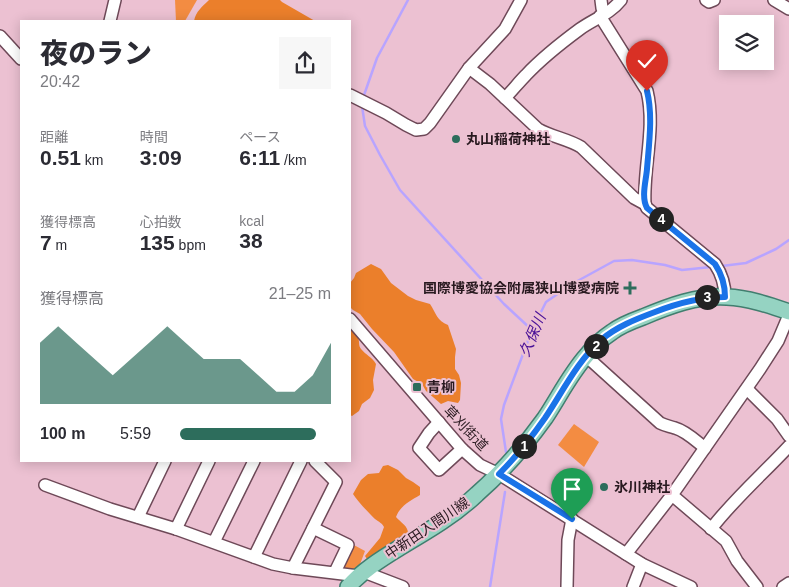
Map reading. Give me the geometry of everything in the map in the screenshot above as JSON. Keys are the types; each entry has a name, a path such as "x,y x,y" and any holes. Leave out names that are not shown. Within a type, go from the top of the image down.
{"main road":[{"name":"中新田入間川線","path":"348,587 380,560 453,514 499,474 534,434 586,356 601,340 624,324 677,303 713,297 759,302 789,314"}],"street":[{"path":"110,20 115,0"},
{"path":"358,99 416,130 424,129 469,68 505,29 521,0"},
{"path":"601,0 602,15 647,91 650,118 644,192 645,204 647,208 715,264 719,270 725,297"},
{"path":"505,98 552,50 581,28 615,8 621,0"},
{"path":"706,0 709,2 714,0"},
{"path":"774,0 789,9"},
{"path":"0,36 20,57"},
{"path":"469,68 490,84 538,129 574,142 582,147 634,198 645,204"},
{"path":"626,554 672,495 747,389 778,340 789,314"},
{"name":"草刈街道","path":"351,319 462,448 480,464 572,519 642,564 691,587"},
{"path":"586,356 660,423 682,431 705,448"},
{"path":"747,389 777,420 789,436"},
{"path":"439,422 429,432 419,448 439,470 462,448"},
{"path":"711,529 726,510 789,446"},
{"path":"138,517 165,462"},
{"path":"176,529 209,462"},
{"path":"214,542 254,462"},
{"path":"254,557 301,462"},
{"path":"293,568 336,482 316,462"},
{"path":"45,485 273,564 293,568 362,574 403,587"},
{"path":"672,495 726,541 737,561 757,587"},
{"path":"567,587 568,540 572,519"},
{"path":"313,528 348,545 335,572"},
{"path":"633,587 642,564"},
{"path":"783,587 789,583"}],"shaded area":[{"path":"175,0 197,0 186,20 176,20"},
{"path":"209,0 280,0 313,20 194,20 202,7"},
{"path":"371,264 381,269 391,283 408,296 430,304 439,319 448,325 456,349 455,369 461,383 460,400 458,403 448,401 441,404 426,391 422,384 413,379 394,352 360,314 351,308 351,282 356,273"},
{"path":"351,330 359,339 361,349 376,364 373,380 374,390 370,398 362,404 359,411 352,416"},
{"path":"574,424 599,442 584,467 558,445"},
{"path":"388,465 398,470 420,487 420,495 403,507 396,517 406,527 408,535 372,559 367,559 365,556 380,538 384,527 353,494 361,480 368,474 379,473 383,466"},
{"path":"352,544 365,551 360,564 356,568 343,569 341,565"}],"waterway":[{"path":"363,98 377,58 408,0"},
{"path":"362,106 365,126 400,190 504,304 532,330"},
{"name":"久保川","path":"722,266 746,263 776,249 789,240"},
{"name":"久保川","path":"506,452 501,419 504,405 532,330 546,302 572,284 614,261 632,260 665,265 682,270 711,267"},
{"name":"久保川","path":"490,587 505,492"}],"place":[{"name":"丸山稲荷神社","path":"456,139"},
{"name":"国際博愛協会附属狭山博愛病院","path":"630,288"},
{"name":"青柳","path":"417,387"},
{"name":"氷川神社","path":"604,487"}],"route":[{"path":"572,519 499,474 534,434 575,371 601,340 624,324 677,303 725,297 719,270 715,264 647,208 645,204 644,192 650,118 647,91"}]}
